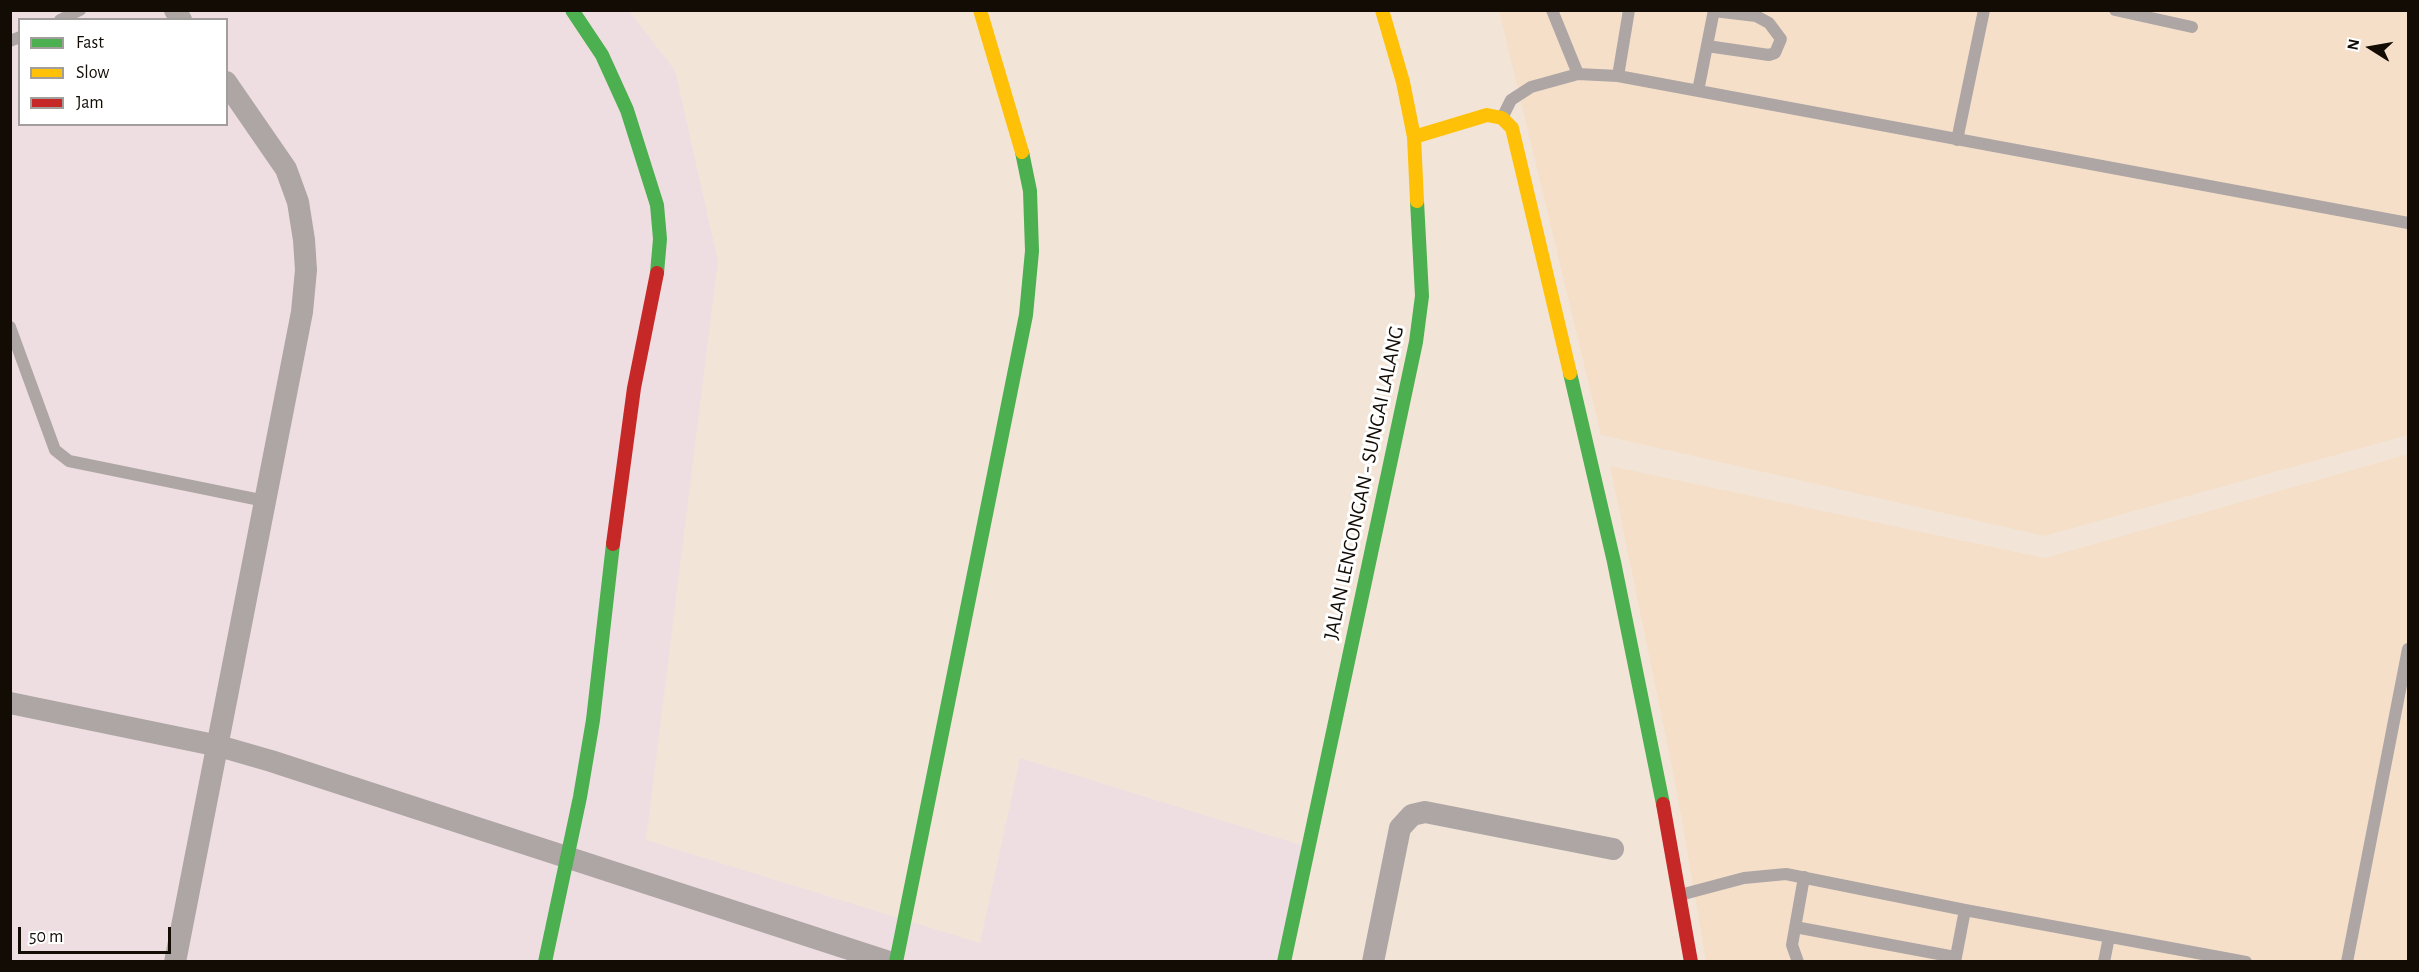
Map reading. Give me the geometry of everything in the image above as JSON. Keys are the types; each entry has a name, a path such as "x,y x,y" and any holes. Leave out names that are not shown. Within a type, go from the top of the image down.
{"street":[{"path":"545,962 580,798 593,720 623,460 634,388 657,275 660,239 657,206 627,110 602,55 572,10"},
{"path":"896,962 1026,315 1031,262 1030,191 1022,151 980,10"},
{"name":"JALAN LENCONGAN - SUNGAI LALANG","path":"1284,962 1337,721 1419,320 1422,273 1414,137 1403,81 1382,10"},
{"path":"175,962 302,312 306,270 298,202 286,169 228,85"},
{"path":"1414,137 1487,116 1502,118 1512,128 1612,550 1692,962"},
{"path":"10,703 219,746 889,962"},
{"path":"1373,962 1400,828 1412,815 1425,812 1614,849"}],"lane":[{"path":"64,18 80,10"},
{"path":"1552,10 1578,74"},
{"path":"1618,76 1629,10"},
{"path":"1957,140 1984,10"},
{"path":"2115,10 2192,27"},
{"path":"1698,91 1707,46 1714,11 1756,16 1767,21 1780,39 1775,53 1769,55 1707,46"},
{"path":"1502,118 1511,100 1531,87 1578,74 1618,76 2409,224"},
{"path":"10,327 55,450 69,461 265,501"},
{"path":"2347,962 2409,649"},
{"path":"1680,895 1765,874 1804,877 1965,910 2246,962"},
{"path":"1798,962 1792,945 1804,877"},
{"path":"1795,927 1955,959 1965,910"},
{"path":"2104,962 2109,937"}],"shaded area":[{"path":"10,11 629,11 675,70 718,261 646,840 980,943 1020,758 1314,849 1290,961 11,961"},
{"path":"1499,11 2408,11 2408,435 2044,536 1601,435"},
{"path":"2408,454 2408,961 1706,961 1676,787 1610,466 2045,558"}],"traffic: fast":[{"path":"572,10 602,55 627,110 657,205 660,239 657,273"},
{"path":"896,962 1026,315 1032,251 1030,191 1022,152"},
{"path":"1284,962 1416,342 1422,296 1417,201"},
{"path":"1570,373 1614,562 1663,804"},
{"path":"545,962 580,797 593,720 613,544"}],"traffic: slow":[{"path":"980,10 1022,152"},
{"path":"1382,10 1403,82 1414,137 1417,201"},
{"path":"1414,137 1487,115 1502,118 1512,128 1570,373"}],"traffic: jam":[{"path":"613,544 634,388 657,273"},
{"path":"1663,804 1691,962"}]}
